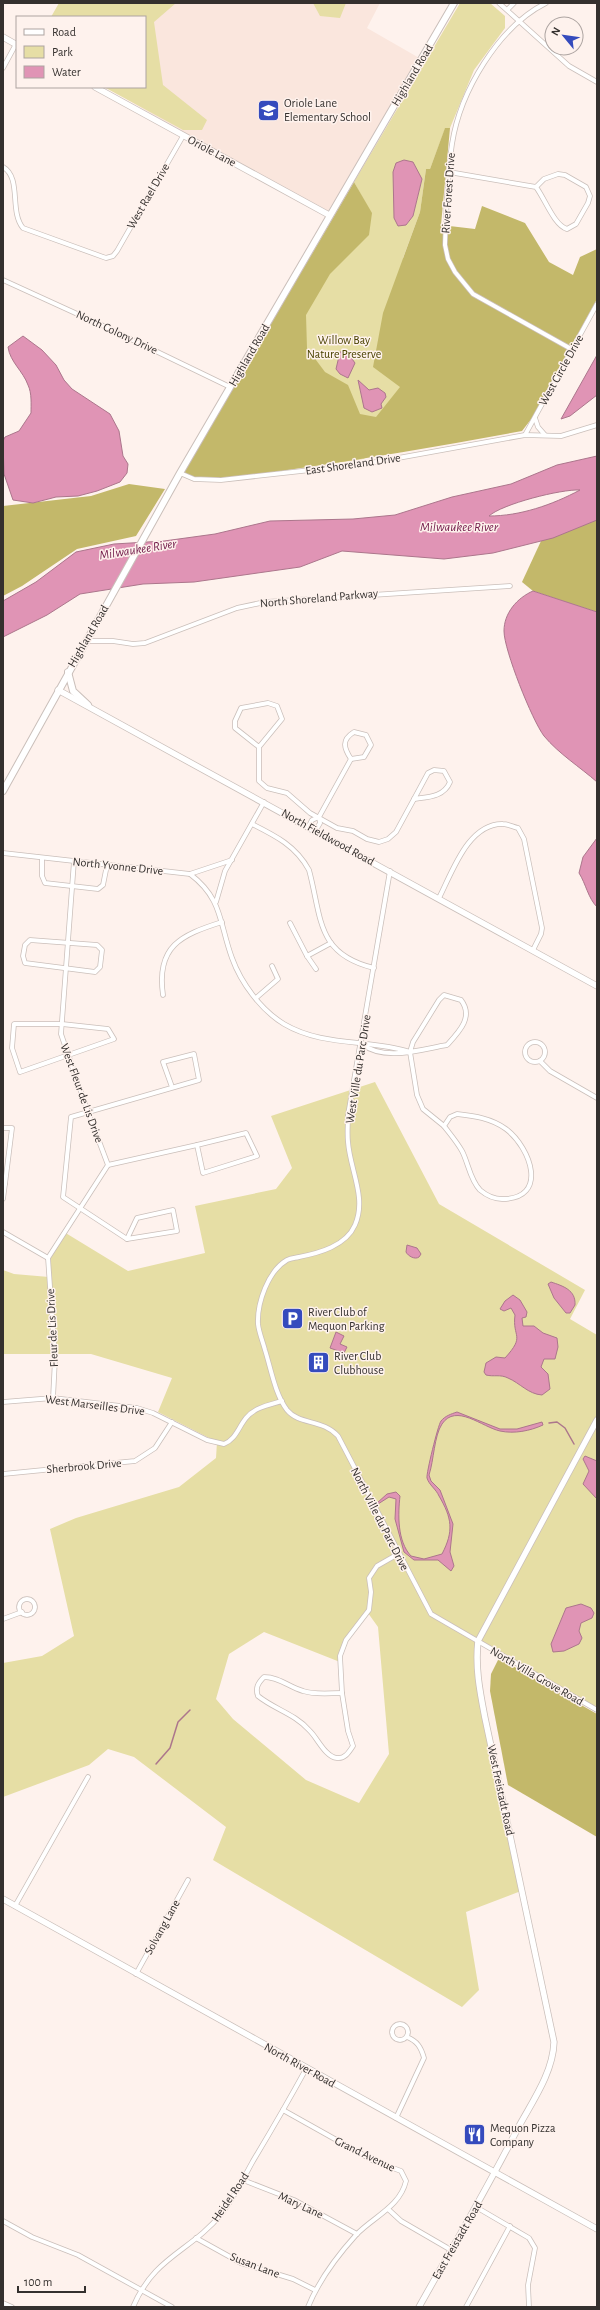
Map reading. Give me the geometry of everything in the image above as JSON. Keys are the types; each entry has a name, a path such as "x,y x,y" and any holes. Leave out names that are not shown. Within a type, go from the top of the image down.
{"main road":[{"name":"Highland Road","path":"3,791 68,672 180,474 329,215 454,3"},
{"path":"68,672 73,691 88,705"}],"street":[{"path":"500,3 569,66 597,82"},
{"path":"508,9 514,3"},
{"name":"River Forest Drive","path":"546,3 519,21 499,42 467,96 452,143 445,245 448,259 455,272 473,294 572,350"},
{"path":"3,37 16,44"},
{"path":"3,68 16,46"},
{"name":"Oriole Lane","path":"97,88 329,215"},
{"name":"West Rael Drive","path":"3,167 9,170 12,178 16,213 18,222 23,228 106,258 113,256 183,136"},
{"path":"449,172 536,187 544,197 556,224 567,229 576,224 590,196 586,187 565,175 553,174 536,187"},
{"name":"North Colony Drive","path":"3,280 108,328 230,387"},
{"name":"West Circle Drive","path":"525,435 597,304"},
{"path":"535,418 538,427 544,435"},
{"name":"East Shoreland Drive","path":"180,474 194,479 220,480 357,465 525,435 561,436 597,425"},
{"name":"North Shoreland Parkway","path":"86,642 113,641 133,644 145,643 237,608 264,602 510,586"},
{"name":"North Fieldwood Road","path":"58,690 309,826 597,986"},
{"path":"259,747 235,728 235,721 241,708 268,703 277,706 282,719 259,747 259,781 267,788 287,793 303,808 337,828 353,831 367,839 379,842 388,839 396,832 428,773 434,770 444,771 450,782 444,792 433,796 414,799"},
{"path":"354,732 363,733 370,741 370,750 364,757 351,759 344,748 346,739 354,732"},
{"path":"309,826 312,820 319,817 351,759"},
{"path":"216,902 225,871 264,802"},
{"path":"316,830 320,823 319,817"},
{"path":"252,824 285,842 304,860 310,870 324,935 348,960 374,968"},
{"path":"439,898 468,843 479,832 493,825 504,824 518,828 524,840 542,928 542,934 533,950"},
{"name":"North Yvonne Drive","path":"3,853 190,874 232,860"},
{"path":"42,858 43,882 72,886 102,887 107,865"},
{"name":"West Fleur de Lis Drive","path":"74,861 65,969 62,1038 108,1165"},
{"name":"West Ville du Parc Drive","path":"282,1401 259,1327 258,1312 266,1288 277,1267 288,1259 334,1246 346,1238 354,1227 359,1214 360,1202 356,1175 348,1142 348,1115 362,1044 390,872"},
{"path":"190,874 201,883 216,902 232,958 241,979 256,998 284,1024 328,1040 388,1046 410,1052 447,1045 466,1017 467,1010 461,1000 444,995 438,1000 413,1042 410,1052 417,1095 423,1109 444,1126 462,1151 479,1189 489,1196 509,1199 518,1196 529,1186 532,1168 529,1157 516,1138 505,1129 494,1123 467,1114 457,1114 450,1117 444,1126"},
{"path":"163,995 161,980 165,960 171,949 190,932 222,922"},
{"path":"290,923 307,956 316,969"},
{"path":"30,940 67,943 97,945 102,950 98,970 65,969 26,963 23,956 25,944 30,940"},
{"path":"307,956 331,943"},
{"path":"256,998 278,979 272,966"},
{"path":"14,1024 62,1024 108,1029 114,1039 20,1072 12,1048 14,1024"},
{"path":"533,1042 540,1042 545,1047 546,1053 540,1061 533,1062 526,1055 527,1046 533,1042"},
{"path":"127,1239 137,1218 173,1210 177,1231 127,1239 63,1197 71,1117 199,1080 194,1054 164,1062 172,1087"},
{"path":"540,1061 550,1071 597,1098"},
{"path":"3,1128 12,1128 3,1199"},
{"path":"3,1232 48,1258 108,1165 246,1133 257,1156 203,1173 197,1145"},
{"name":"Fleur de Lis Drive","path":"48,1258 55,1359 53,1398"},
{"name":"West Marseilles Drive","path":"3,1402 53,1398 137,1408 172,1422 207,1440 224,1444 234,1437 251,1413 264,1406 282,1401"},
{"name":"North Ville du Parc Drive","path":"282,1401 293,1415 324,1425 338,1436 398,1554 431,1614 478,1641"},
{"name":"West Freistadt Road","path":"495,2173 545,2078 553,2056 554,2042 476,1672 478,1641 597,1420"},
{"name":"Sherbrook Drive","path":"3,1474 135,1461 155,1448 172,1422"},
{"path":"342,1694 311,1693 273,1677 264,1677 259,1682 256,1690 258,1696 264,1701 291,1715 304,1724 330,1755 336,1758 344,1757 353,1746 348,1731 342,1694 340,1656 346,1640 369,1610 372,1592 369,1578 377,1566 398,1554"},
{"path":"3,1619 22,1612"},
{"name":"North Villa Grove Road","path":"478,1641 597,1710"},
{"path":"15,1906 88,1777"},
{"name":"Solvang Lane","path":"136,1974 188,1880"},
{"name":"North River Road","path":"3,1900 597,2230"},
{"path":"396,2118 424,2058 421,2048 414,2040 407,2037"},
{"name":"Heidel Road","path":"133,2307 140,2290 168,2258 196,2238 220,2216 243,2180 306,2069"},
{"name":"Grand Avenue","path":"282,2110 369,2158 404,2174 406,2181 404,2187 388,2209 357,2234 315,2290 308,2307"},
{"name":"East Freistadt Road","path":"419,2307 495,2173"},
{"name":"Mary Lane","path":"243,2180 294,2200 357,2234"},
{"path":"476,2207 529,2238 535,2248 528,2285 529,2307"},
{"path":"388,2209 401,2221 451,2250"},
{"path":"3,2222 32,2237 78,2255 172,2307"},
{"path":"466,2307 510,2226"},
{"name":"Susan Lane","path":"196,2238 242,2263 293,2279 315,2290"},
{"path":"3,2303 12,2307"}],"shaded area":[{"name":"Oriole Lane Elementary School","path":"142,3 380,3 367,28 421,59 328,211 184,134 109,88 146,88 146,16"},
{"path":"445,128 450,128 441,225 475,229 482,206 525,223 549,262 573,275 580,257 597,249 597,299 532,418 522,431 380,456 238,478 209,479 196,478 183,474 354,182 372,213 369,235 330,274 306,315 307,348 325,372 348,385 360,414 376,417 400,387 373,367 383,313 420,212 426,169 430,169"},
{"path":"129,484 165,489 136,536 77,549 22,586 3,596 3,506 91,496"},
{"path":"597,520 597,612 533,591 522,582 541,541"},
{"path":"499,1658 597,1714 597,1837 508,1785 490,1691 491,1674"}],"green space":[{"path":"59,3 176,3 154,22 163,85 207,120 202,130 183,130 106,88 146,88 146,16 52,16"},
{"path":"313,3 346,3 340,18 320,16"},
{"name":"Willow Bay Nature Preserve","path":"460,3 490,3 505,16 505,28 474,70 450,128 445,129 430,169 426,169 420,212 403,258 462,345 364,459 221,479 285,300 310,256 371,213 354,182","holes":["396,163 422,179 413,216 406,225 396,194 394,179"]},
{"path":"375,1082 439,1204 585,1290 570,1319 597,1335 597,1710 478,1641 476,1657 521,1891 466,1912 479,1990 462,2007 213,1860 226,1827 134,1757 108,1749 89,1765 3,1797 3,1663 42,1656 74,1636 50,1529 76,1518 179,1487 216,1458 217,1442 158,1412 172,1378 91,1354 3,1354 3,1270 14,1274 49,1277 48,1258 64,1232 128,1271 205,1253 195,1206 276,1189 292,1168 271,1116","holes":["368,1613 378,1627 389,1754 359,1803 306,1780 233,1719 216,1699 229,1654 264,1632 340,1662 346,1640"]}],"water":[{"path":"404,160 413,162 422,179 413,216 406,225 398,226 394,218 393,172 396,163"},
{"path":"23,336 42,350 56,365 64,380 72,389 110,414 119,431 123,456 128,464 127,473 120,482 97,491 78,496 56,497 33,503 13,500 4,474 3,441 5,437 19,431 31,413 31,399 26,380 11,357 8,347"},
{"path":"340,352 347,352 355,363 348,378 340,374 336,369"},
{"path":"597,355 597,395 570,416 561,419"},
{"path":"358,380 369,390 378,388 385,393 386,397 381,404 382,408 372,412 364,408"},
{"name":"Milwaukee River","path":"597,456 597,520 553,538 493,553 444,559 342,551 300,567 194,582 143,584 80,594 47,615 3,637 3,601 36,582 76,552 114,544 164,541 215,534 270,521 353,519 395,515 452,497 511,484 557,465","holes":["580,490 536,509 512,514 489,516 496,511 518,502 560,492"]},
{"path":"533,591 597,612 597,782 563,755 544,736 533,716 513,668 505,640 504,631 506,618 512,607 517,602"},
{"path":"597,838 597,907 591,899 579,873 583,857"},
{"path":"407,1245 417,1248 421,1254 419,1257 414,1258 408,1255 406,1252"},
{"path":"551,1282 568,1289 571,1292 575,1300 575,1305 570,1313 566,1313 554,1298 548,1284"},
{"path":"513,1295 520,1300 527,1312 526,1317 522,1318 523,1326 534,1326 543,1333 557,1338 558,1347 555,1359 544,1359 541,1367 548,1374 550,1389 542,1395 532,1393 505,1377 486,1375 484,1372 486,1363 496,1357 505,1358 517,1340 515,1315 511,1308 504,1311 500,1309 505,1301"},
{"path":"336,1332 344,1336 340,1344 347,1347 344,1353 330,1348"},
{"path":"457,1412 500,1429 517,1429 542,1422 543,1425 533,1429 505,1432 493,1429 470,1418 462,1416 448,1418 442,1424 437,1435 429,1475 431,1481 440,1490 453,1524 450,1552 454,1566 451,1571 438,1560 414,1560 404,1552 395,1519 396,1499 389,1497 378,1504 377,1503 387,1494 396,1492 400,1496 399,1519 401,1535 406,1550 411,1556 424,1559 442,1554 450,1531 449,1518 447,1511 438,1494 428,1480 427,1475 439,1424 446,1416"},
{"path":"585,1456 597,1461 597,1499 583,1484 589,1471 583,1459"},
{"path":"581,1604 591,1608 594,1613 592,1618 581,1623 579,1631 582,1638 579,1644 564,1651 553,1652 551,1644 566,1608"}],"waterway":[{"path":"549,1423 557,1422 565,1428 574,1444"},
{"path":"156,1764 170,1748 178,1722 190,1710"}],"place":[{"name":"Oriole Lane Elementary School","path":"268,110"},
{"name":"River Club of Mequon Parking","path":"292,1319"},
{"name":"River Club Clubhouse","path":"318,1363"},
{"name":"Mequon Pizza Company","path":"474,2135"}]}
